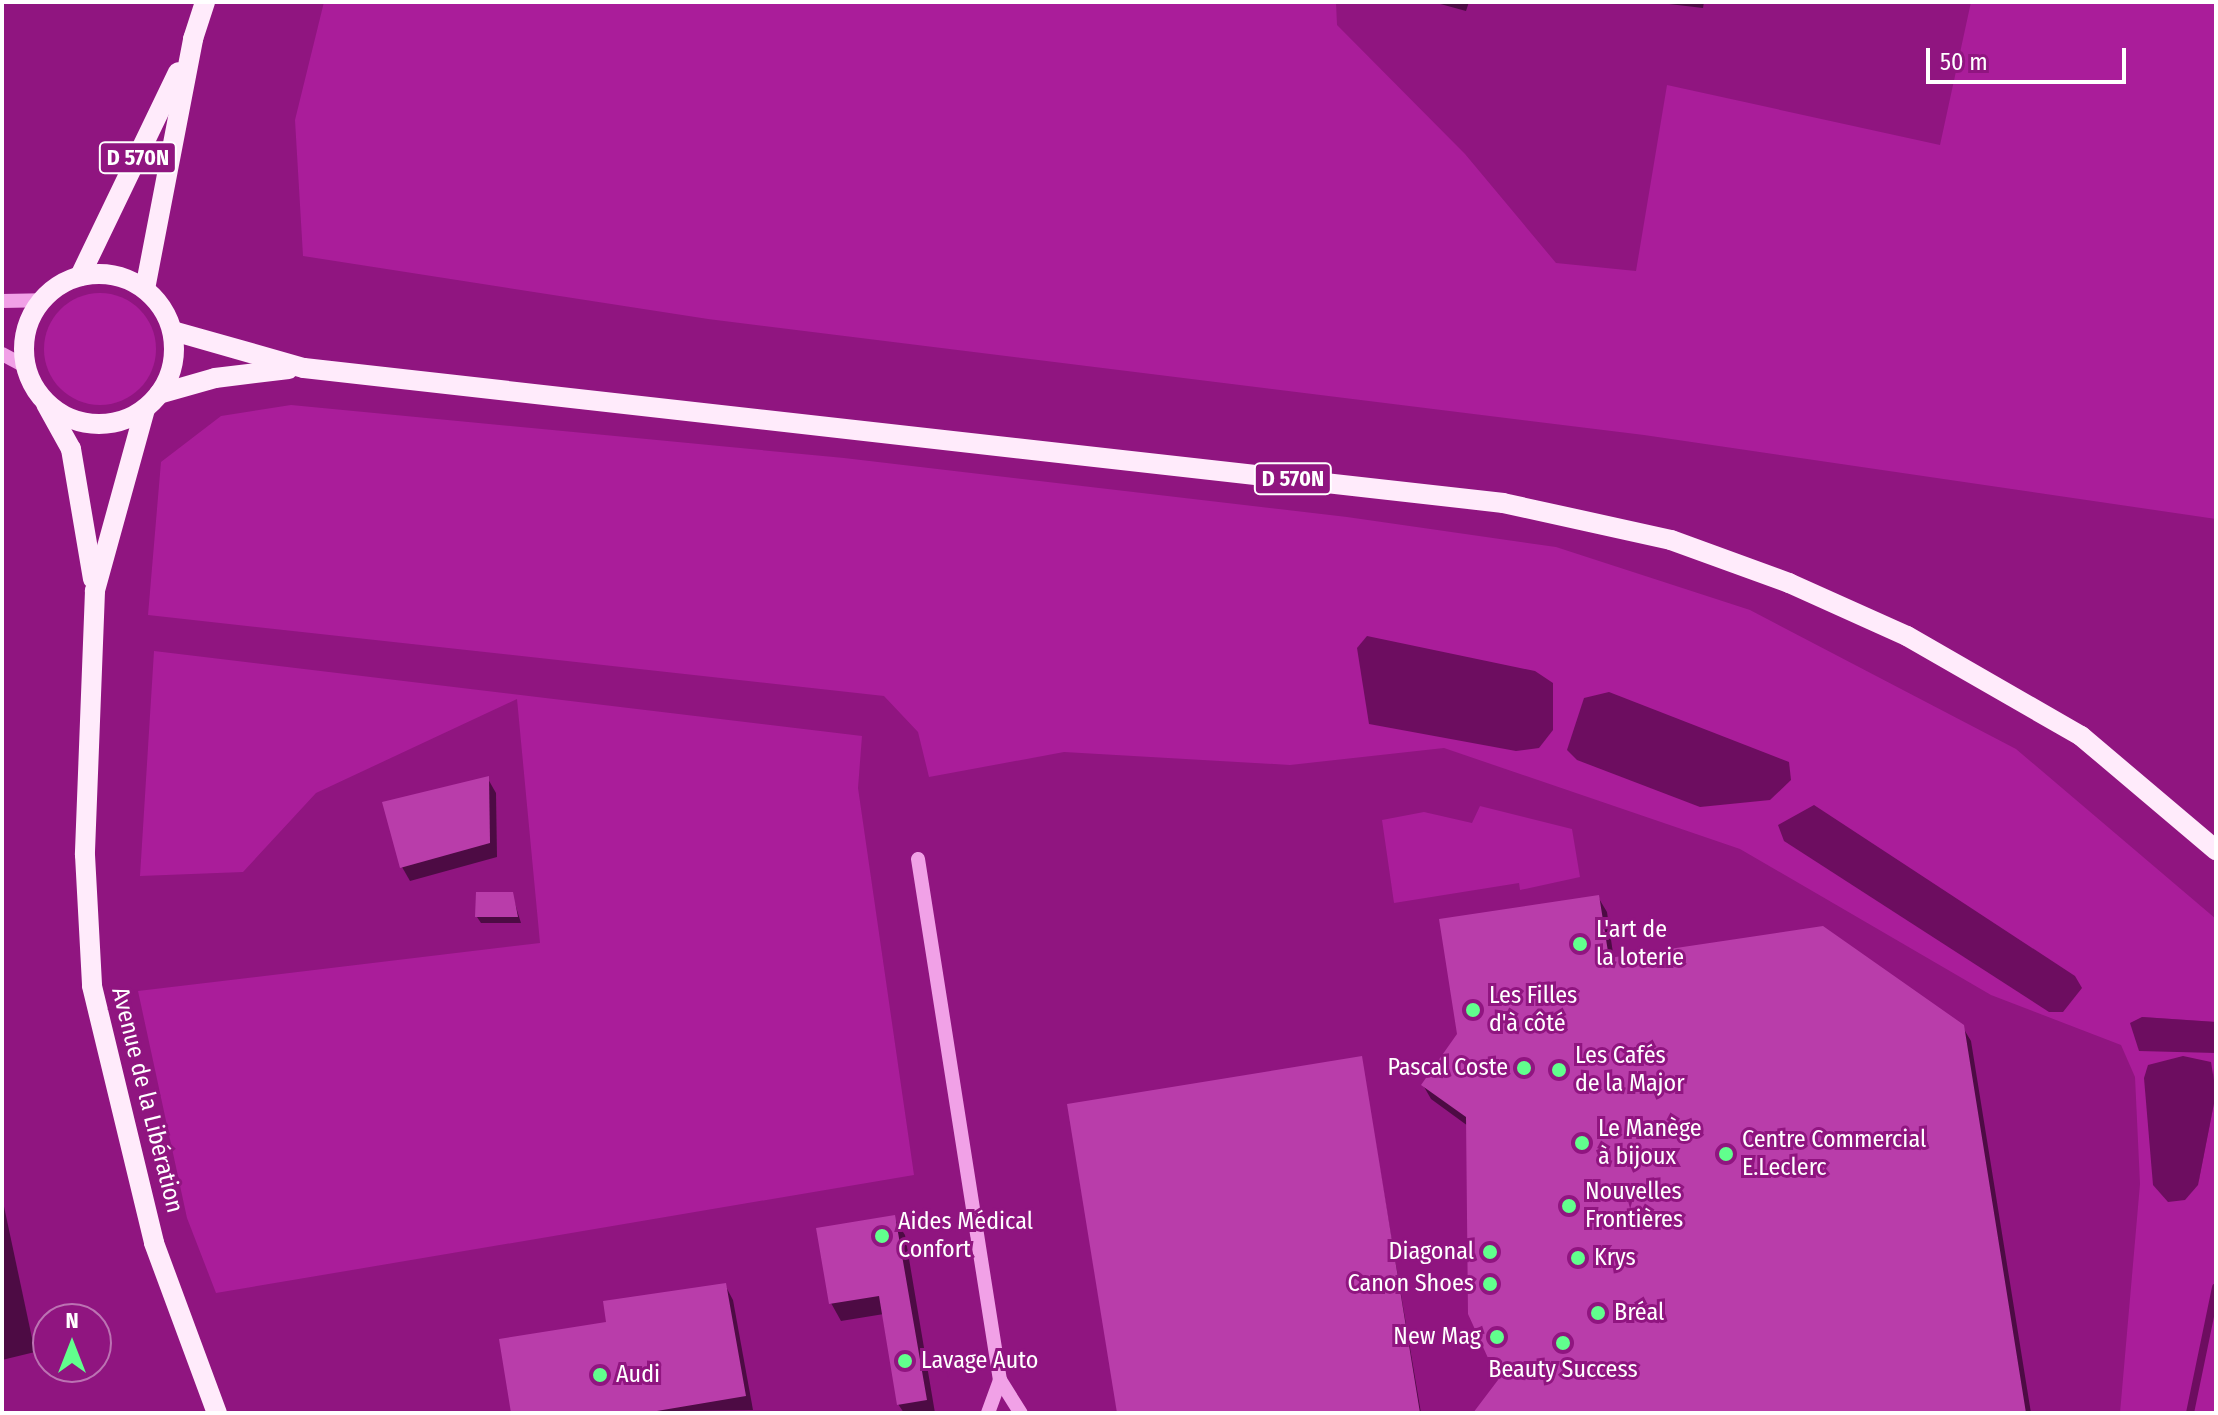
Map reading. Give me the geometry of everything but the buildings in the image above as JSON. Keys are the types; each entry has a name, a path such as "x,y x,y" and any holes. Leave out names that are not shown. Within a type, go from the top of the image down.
{"main road":[{"name":"D 570N","path":"145,289 193,39 205,2"},
{"name":"D 570N","path":"80,276 193,39"},
{"path":"80,276 114,276 145,289 163,307 173,331 174,357 152,401 125,419 80,421 42,397 26,367 24,343 41,300 80,276"},
{"name":"D 570N","path":"173,331 304,368 1503,503 1671,540 1789,583 1907,636 2081,736 2216,850"},
{"name":"D 570N","path":"152,401 215,378 304,368"},
{"name":"Avenue de la Libération","path":"42,397 71,449 95,591 85,855 92,986 154,1243 200,1375 217,1413"},
{"name":"Avenue de la Libération","path":"95,591 152,401"},
{"name":"Avenue de la Libération","path":"200,1375 209,1413"}],"street":[{"path":"2,301 41,300"},
{"path":"2,354 26,367"},
{"path":"918,859 1000,1380 1021,1413"},
{"path":"988,1413 1000,1380"}],"shaded area":[{"path":"324,2 1336,2 1337,25 1465,154 1556,263 1636,271 1667,85 1940,145 1971,2 2216,2 2216,519 1644,435 708,319 303,256 295,120"},
{"path":"100,293 121,298 139,310 151,328 156,349 151,370 139,388 121,400 100,405 79,400 61,388 49,370 44,349 49,328 61,310 79,298"},
{"path":"291,405 844,458 1347,517 1556,547 1750,610 2016,749 2216,919 2216,1022 2142,1017 2216,1053 2198,1185 2216,1093 2216,1413 2120,1413 2140,1184 2135,1077 2121,1045 1991,995 1740,849 1444,748 1290,765 1064,752 929,777 918,732 884,696 148,615 161,462 221,416"},
{"path":"1367,636 1535,671 1553,683 1553,730 1539,748 1516,751 1369,724 1357,648"},
{"path":"154,651 862,736 858,788 914,1175 216,1293 187,1218 138,991 540,943 517,699 316,793 243,872 140,876"},
{"path":"1609,692 1789,762 1791,780 1770,800 1700,807 1577,760 1567,750 1584,698"},
{"path":"1814,805 2075,976 2082,988 2063,1012 2049,1012 1784,841 1778,825"},
{"path":"1480,806 1572,829 1580,877 1520,890 1519,883 1394,903 1382,820 1424,812 1472,823"},
{"path":"2142,1017 2216,1022 2216,1053 2139,1051 2130,1023"},
{"path":"2183,1056 2211,1062 2216,1093 2198,1185 2185,1200 2168,1202 2153,1185 2144,1078 2148,1065"}],"waterway":[{"path":"2190,1413 2216,1288"}],"place":[{"name":"L'art de la loterie","path":"1580,944"},
{"name":"Les Filles d'à côté","path":"1473,1010"},
{"name":"Pascal Coste","path":"1524,1068"},
{"name":"Les Cafés de la Major","path":"1559,1070"},
{"name":"Le Manège à bijoux","path":"1582,1143"},
{"name":"Centre Commercial E.Leclerc","path":"1726,1154"},
{"name":"Nouvelles Frontières","path":"1569,1206"},
{"name":"Aides Médical Confort","path":"882,1236"},
{"name":"Diagonal","path":"1490,1252"},
{"name":"Krys","path":"1578,1258"},
{"name":"Canon Shoes","path":"1490,1284"},
{"name":"Bréal","path":"1598,1313"},
{"name":"New Mag","path":"1497,1337"},
{"name":"Beauty Success","path":"1563,1343"},
{"name":"Lavage Auto","path":"905,1361"},
{"name":"Audi","path":"600,1375"}]}
